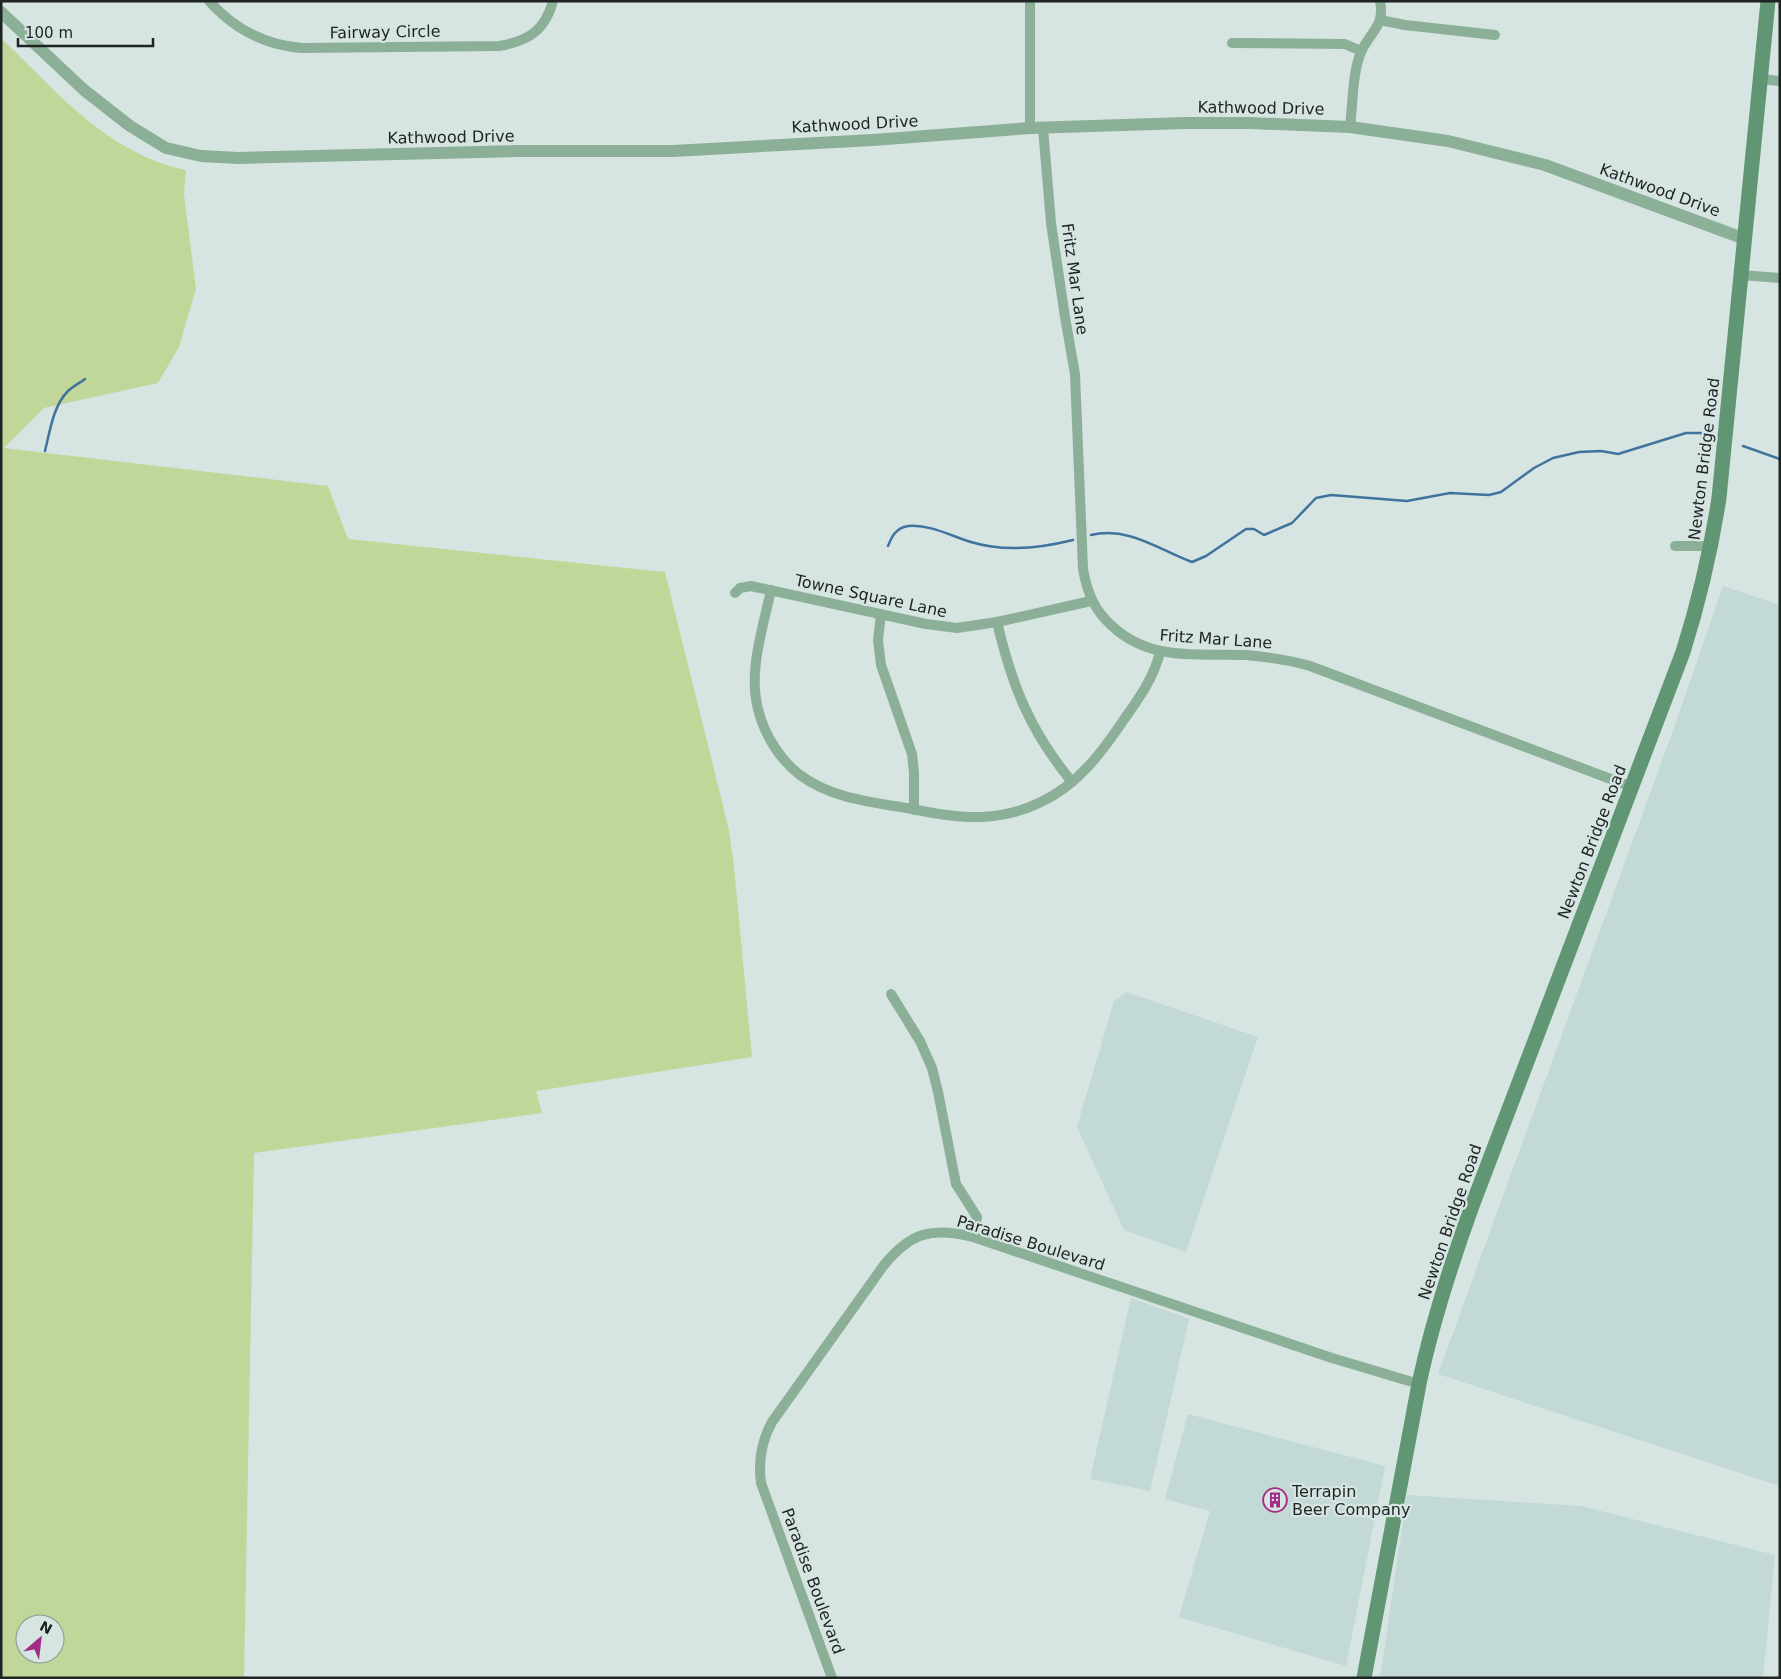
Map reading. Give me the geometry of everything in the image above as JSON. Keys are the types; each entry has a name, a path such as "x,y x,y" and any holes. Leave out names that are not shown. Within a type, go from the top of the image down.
{"main road":[{"name":"Newton Bridge Road","path":"1364,1678 1427,1345 1452,1259 1683,652 1697,609 1719,498 1768,1"}],"street":[{"name":"Fairway Circle","path":"209,1 222,15 248,33 274,44 302,48 499,46 513,44 524,40 536,32 549,14 553,1"},
{"name":"Fritz Mar Lane","path":"1030,1 1036,128 1064,317 1075,374 1083,569 1091,601 1100,613 1120,633 1146,648 1160,652 1181,654 1266,657 1310,666 1632,787"},
{"path":"1350,127 1357,65 1361,51 1375,32 1380,20 1382,14 1380,1"},
{"name":"Kathwood Drive","path":"1,12 84,90 130,126 166,148 201,156 238,158 518,151 673,151 873,140 1036,128 1185,123 1249,123 1350,127 1448,141 1545,165 1745,239"},
{"path":"1380,20 1404,25 1495,35"},
{"path":"1232,43 1345,44 1361,51"},
{"path":"1760,79 1780,81"},
{"path":"1741,275 1780,278"},
{"path":"1675,546 1711,546"},
{"name":"Towne Square Lane","path":"735,593 740,588 751,586 942,627 957,628 997,622 1091,601"},
{"path":"771,590 756,661 755,678 758,708 770,739 798,774 827,790 845,797 914,810 983,817 1004,814 1040,802 1072,782 1093,762 1140,698 1152,678 1160,652"},
{"path":"881,614 878,653 883,673 912,754 914,810"},
{"path":"997,622 1008,669 1025,711 1044,745 1072,782"},
{"path":"892,994 920,1041 932,1068 956,1184 977,1217 973,1238"},
{"name":"Paradise Boulevard","path":"832,1678 761,1483 759,1461 765,1434 780,1410 884,1264 894,1253 915,1238 929,1233 956,1233 1324,1356 1419,1384"}],"shaded area":[{"path":"1723,586 1780,605 1780,1486 1438,1374 1674,728"},
{"path":"1126,992 1258,1037 1186,1252 1124,1230 1077,1127 1114,1001"},
{"path":"1131,1298 1189,1319 1150,1491 1090,1479"},
{"path":"1188,1414 1385,1466 1346,1666 1179,1617 1210,1511 1165,1499"},
{"path":"1407,1495 1581,1506 1775,1555 1763,1678 1380,1678"}],"green space":[{"path":"1,38 63,99 108,135 132,150 158,162 186,170 184,194 196,289 179,347 158,383 44,408 4,448 328,486 348,539 665,572 729,830 752,1057 536,1091 542,1113 254,1153 244,1678 1,1678"}],"waterway":[{"path":"45,451 59,404 68,391 85,379"},
{"path":"1091,535 1105,533 1131,536 1192,562 1206,556 1246,529 1254,529 1264,535 1292,523 1316,498 1331,495 1407,501 1450,493 1489,495 1501,492 1534,468 1553,458 1579,452 1601,451 1618,454 1686,433 1701,433 1711,437"},
{"path":"1743,446 1780,459"},
{"path":"888,546 895,533 908,526 924,527 971,542 996,547 1035,547 1073,540"}],"place":[{"name":"Terrapin Beer Company","path":"1275,1500"}]}
